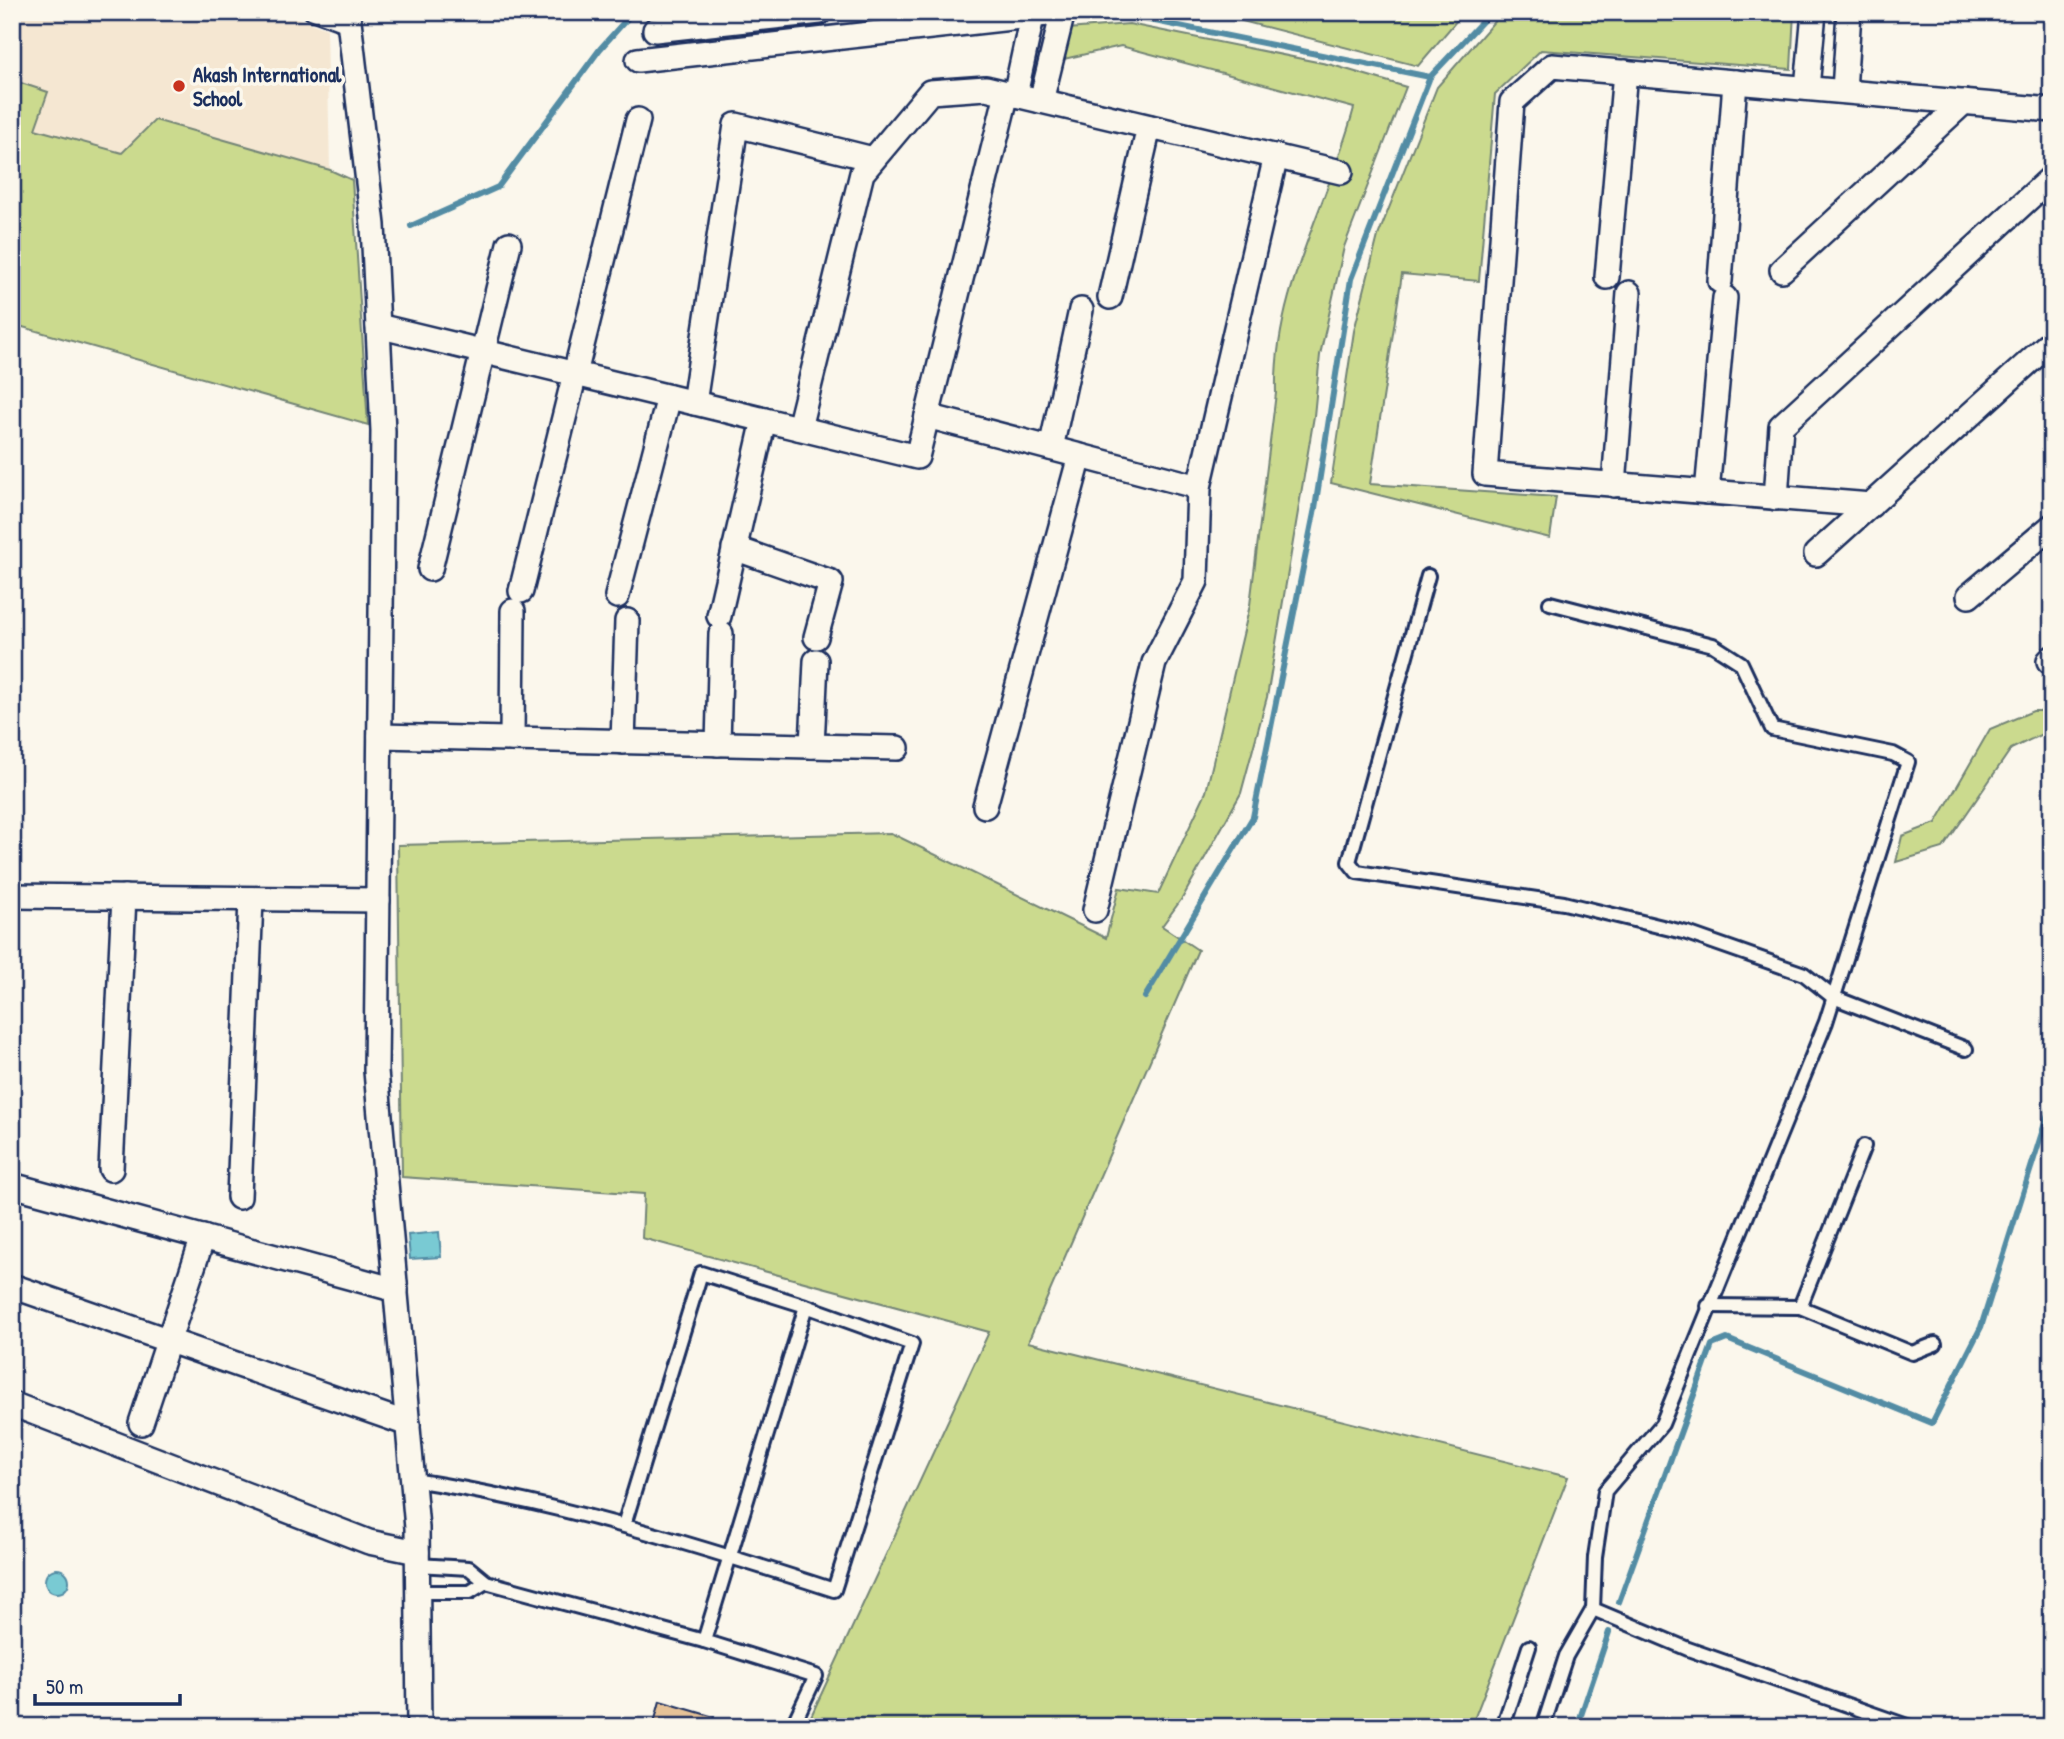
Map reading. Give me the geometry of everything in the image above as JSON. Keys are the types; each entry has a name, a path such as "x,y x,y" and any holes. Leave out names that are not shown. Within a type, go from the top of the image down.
{"street":[{"path":"655,30 820,12"},
{"path":"638,60 1064,12 1041,101"},
{"path":"1807,88 1814,12"},
{"path":"1843,91 1849,12"},
{"path":"378,326 916,457 1033,14"},
{"path":"349,19 373,225 383,431 376,1071 413,1480 418,1592 419,1727"},
{"path":"1871,505 1485,474 1512,102 1552,66 2052,110"},
{"path":"1608,277 1625,72"},
{"path":"1707,492 1723,289 1735,82"},
{"path":"799,428 862,173 930,92 986,88 1341,172"},
{"path":"1782,270 1964,102"},
{"path":"512,739 517,601 638,120"},
{"path":"694,403 736,125 873,159"},
{"path":"1110,297 1149,127"},
{"path":"1096,910 1154,663 1196,582 1199,487 1276,156"},
{"path":"1776,498 1781,426 2052,177"},
{"path":"430,569 509,244"},
{"path":"1614,485 1629,293"},
{"path":"1051,448 1081,310"},
{"path":"1816,554 2052,341"},
{"path":"617,596 669,397"},
{"path":"927,416 1199,487"},
{"path":"718,744 720,625 734,548 764,420"},
{"path":"985,806 1080,456"},
{"path":"1969,596 2052,526"},
{"path":"734,548 831,582 816,637"},
{"path":"624,741 627,621"},
{"path":"812,746 816,661"},
{"path":"380,736 897,748"},
{"path":"12,896 378,900"},
{"path":"111,1169 124,897"},
{"path":"239,1197 251,899"},
{"path":"12,1185 396,1290"},
{"path":"141,1423 203,1237"},
{"path":"12,1286 408,1424"},
{"path":"12,1405 417,1559"}],"lane":[{"path":"311,12 349,19"},
{"path":"1428,576 1349,862 1357,872 1564,903 1687,933 1804,974 1833,997 1966,1049"},
{"path":"1543,1727 1566,1656 1593,1609 1595,1558 1605,1491 1662,1423 1826,1022 1908,762 1893,754 1772,729 1741,663 1713,645 1550,603"},
{"path":"1800,1307 1864,1146"},
{"path":"413,1480 624,1525 834,1590 912,1343 701,1273 624,1525"},
{"path":"704,1641 806,1306"},
{"path":"1708,1306 1800,1307 1912,1353 1935,1344"},
{"path":"417,1559 470,1568 486,1582 704,1641 816,1676 792,1727"},
{"path":"418,1592 470,1592 486,1582"},
{"path":"1593,1609 1688,1649 1910,1727"},
{"path":"1503,1727 1529,1647"}],"shaded area":[{"name":"Akash International School","path":"12,12 279,12 327,29 330,170 155,120 123,153 34,129 48,93 12,80"}],"green space":[{"path":"1207,12 1464,12 1418,66"},
{"path":"1505,12 1794,12 1791,69 1541,50 1495,94 1479,281 1402,274 1370,484 1556,497 1550,538 1331,483 1354,331 1378,236 1437,87"},
{"path":"1129,24 1332,65 1406,87 1344,247 1320,355 1314,416 1267,697 1241,793 1183,897 1162,926 1198,950 1028,1342 1568,1477 1471,1727 806,1727 989,1332 642,1238 644,1194 402,1177 398,845 891,833 1106,938 1119,888 1158,894 1206,792 1250,605 1283,319 1304,248 1354,108 1121,46 1064,59 1068,29"},
{"path":"12,80 48,92 35,129 122,153 155,120 330,170 352,180 368,425 12,324"},
{"path":"2033,711 2052,711 2052,735 2042,734 2011,749 1943,848 1896,862 1902,836 1936,823 1990,729"}],"water":[{"path":"439,1232 441,1257 410,1259 408,1235"},
{"path":"57,1569 66,1572 69,1581 66,1590 57,1593 48,1590 45,1581 48,1572"}],"building":[{"path":"660,1701 714,1717 711,1727 653,1727"}],"waterway":[{"path":"411,226 498,187 600,49 633,12"},
{"path":"1135,17 1430,77 1491,12"},
{"path":"1145,997 1253,817 1315,508 1351,279 1430,77"},
{"path":"1619,1602 1712,1345 1727,1339 1932,1423 1981,1327 2052,1101"},
{"path":"1577,1727 1609,1632"}],"place":[{"name":"Akash International School","path":"179,86"}]}
